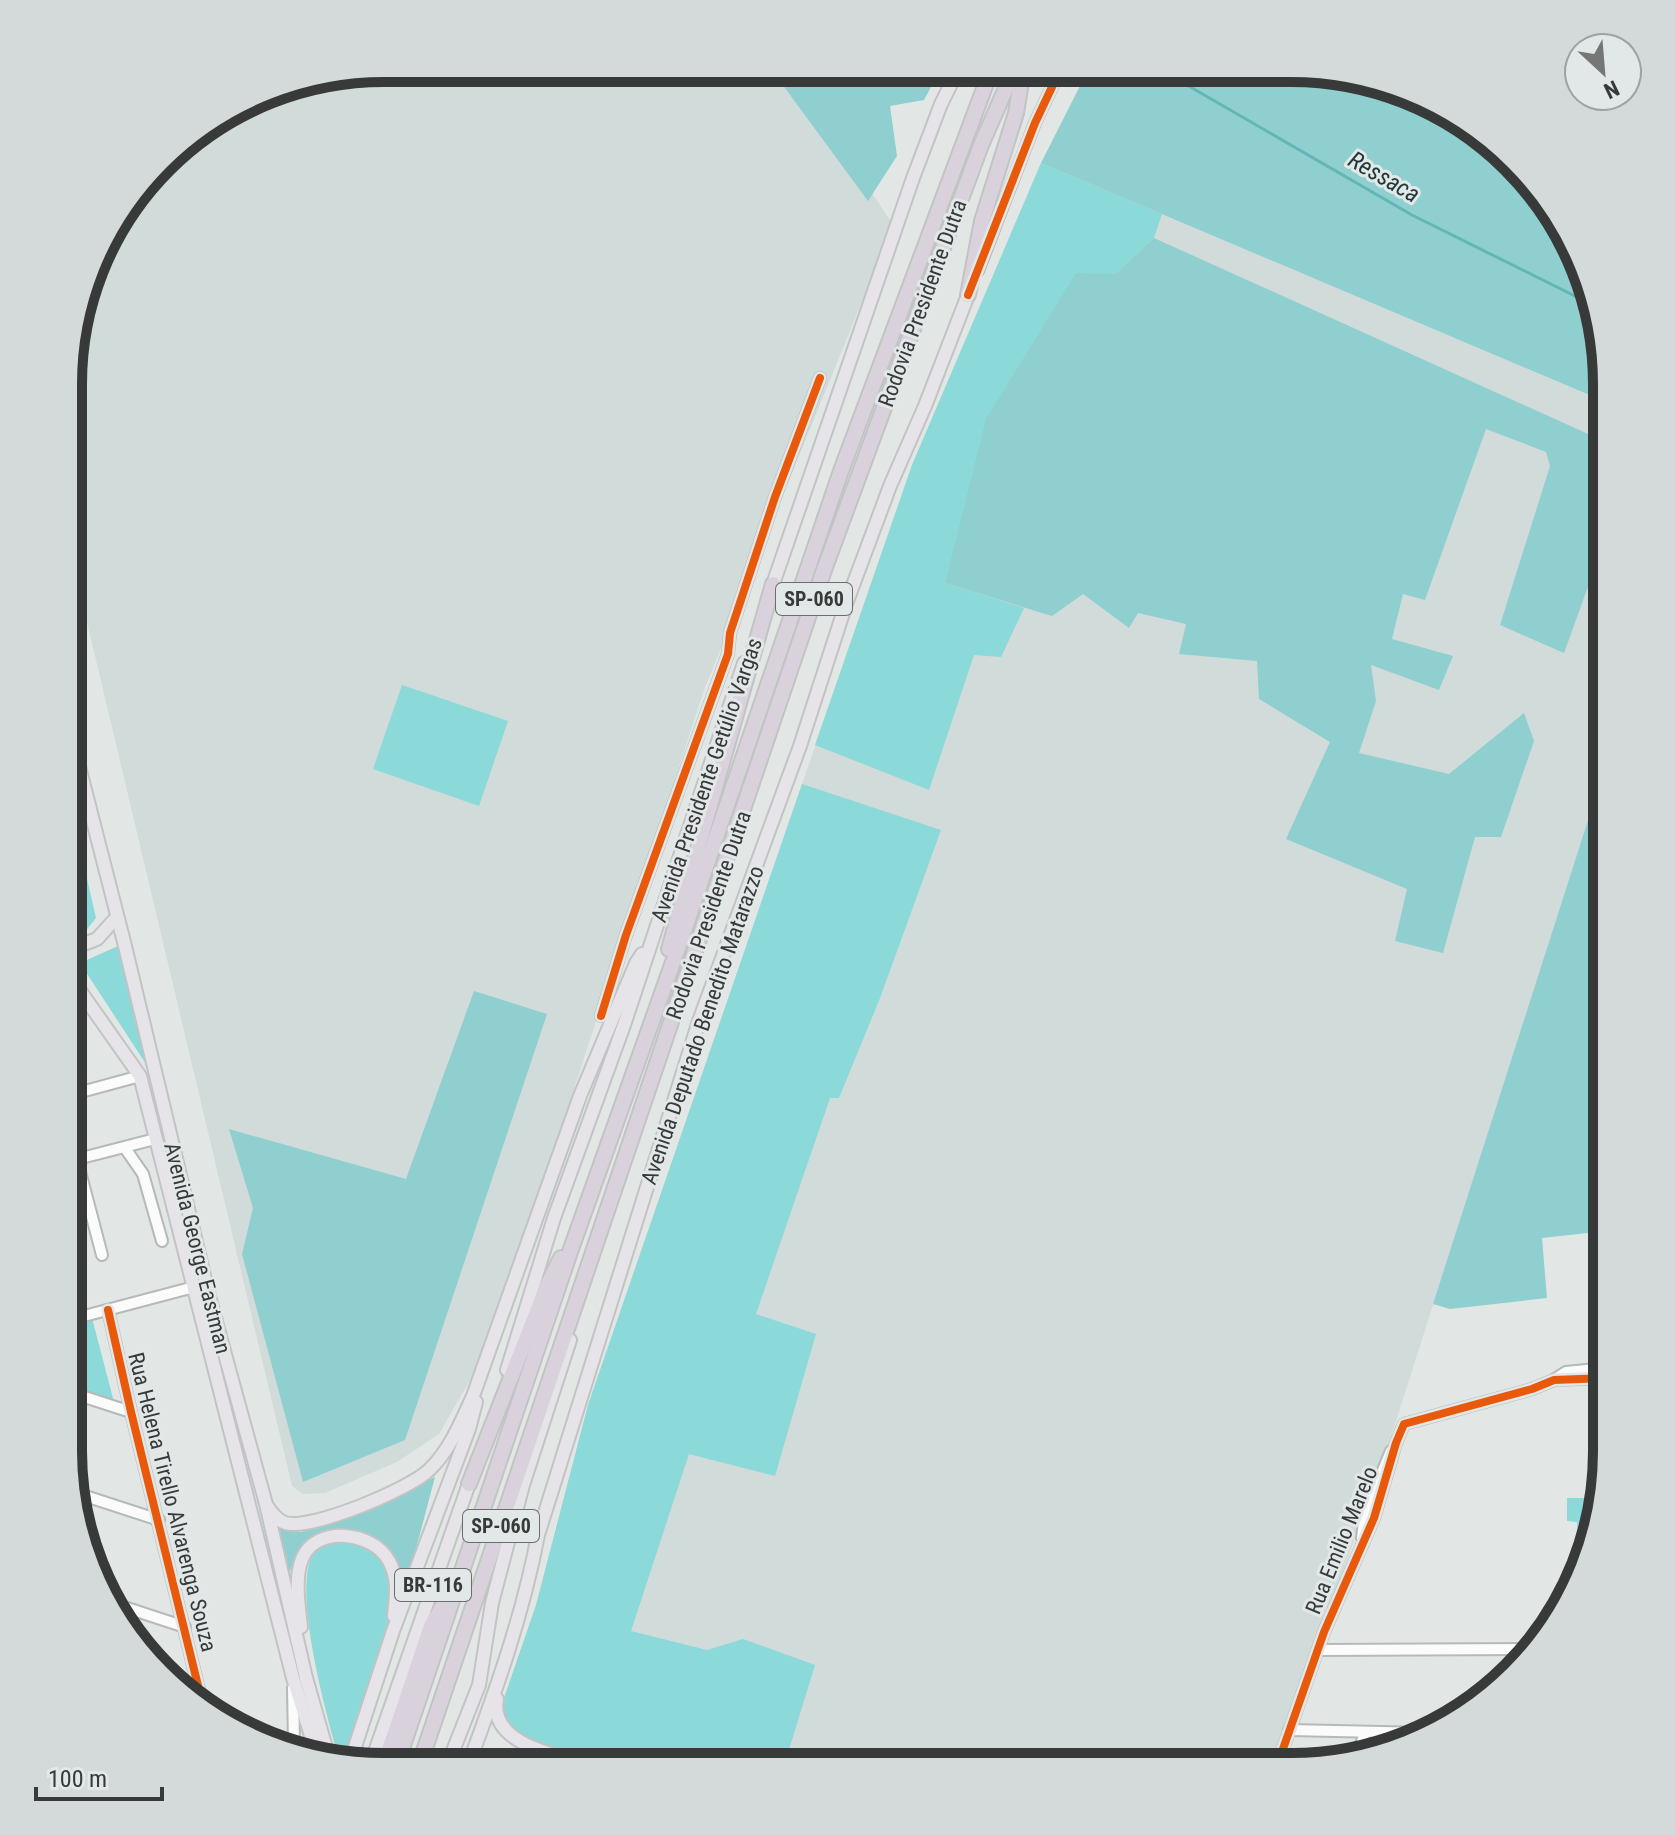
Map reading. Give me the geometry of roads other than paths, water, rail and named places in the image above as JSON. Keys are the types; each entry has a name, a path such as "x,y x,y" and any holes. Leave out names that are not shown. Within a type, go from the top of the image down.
{"highway":[{"name":"Rodovia Presidente Dutra","path":"400,1753 841,471 987,82"},
{"name":"Rodovia Presidente Dutra","path":"423,1753 824,570 981,145 1009,82"},
{"path":"968,295 982,221 1016,113 1021,82"},
{"path":"651,1021 677,917 773,584"},
{"path":"469,1484 547,1286 585,1211"},
{"path":"388,1753 431,1626 461,1574"}],"main road":[{"name":"Avenida Presidente Getúlio Vargas","path":"469,1484 554,1218 652,941 686,833 913,178 952,82"},
{"name":"Avenida Deputado Benedito Matarazzo","path":"473,1753 527,1592 538,1535 699,1021 796,759 851,589 968,295"},
{"name":"Avenida George Eastman","path":"82,780 209,1296 266,1504 300,1678"},
{"path":"82,945 97,939 116,918"},
{"path":"266,1504 274,1517 287,1524 309,1523 358,1507 406,1486 428,1472 452,1440 473,1396 509,1301 580,1096 636,963 652,941"},
{"name":"Avenida George Eastman","path":"82,993 140,1076 317,1744"},
{"name":"BR-116","path":"452,1753 479,1685 492,1603 523,1485 564,1361 583,1286"},
{"path":"354,1751 393,1631 469,1429 492,1341"},
{"name":"BR-116","path":"375,1753 469,1484"},
{"path":"300,1678 299,1568 305,1552 316,1541 350,1536 364,1540 383,1552 397,1581 393,1631"},
{"path":"502,1672 495,1710 503,1729 522,1743 552,1753"}],"street":[{"path":"968,295 1035,123 1054,82"},
{"path":"601,1016 626,935 728,654 730,633 775,497 820,378"},
{"path":"82,1006 90,1004"},
{"path":"82,1092 140,1076"},
{"path":"82,1158 155,1139"},
{"path":"125,1148 143,1174 162,1241"},
{"path":"82,1187 102,1255"},
{"path":"82,1317 194,1287"},
{"name":"Rua Helena Tirello Alvarenga Souza","path":"108,1310 199,1690"},
{"path":"1584,1373 1593,1371"},
{"name":"Rua Emilio Marelo","path":"1281,1753 1318,1650 1362,1544 1404,1424 1532,1389 1554,1380 1584,1373 1593,1375"},
{"path":"82,1396 131,1412"},
{"path":"86,1496 159,1520"},
{"path":"126,1607 185,1627"},
{"path":"1318,1650 1519,1649"},
{"path":"295,1739 300,1678"},
{"path":"1289,1730 1399,1733"},
{"path":"1361,1745 1365,1732"}],"waterway":[{"name":"Ressaca","path":"1182,82 1412,215 1581,299"}]}
